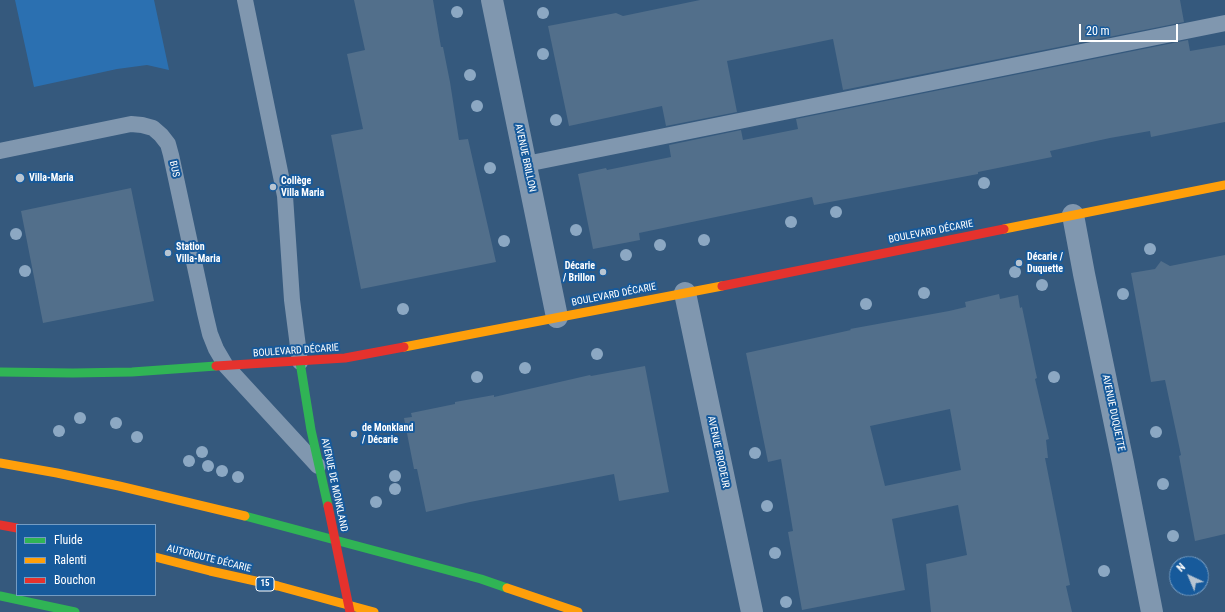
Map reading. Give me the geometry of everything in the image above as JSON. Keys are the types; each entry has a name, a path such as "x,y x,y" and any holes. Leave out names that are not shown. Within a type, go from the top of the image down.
{"main road":[{"name":"BOULEVARD DÉCARIE","path":"0,372 132,372 340,359 685,293 1225,185"},
{"name":"AVENUE DE MONKLAND","path":"300,362 311,430 350,612"},
{"path":"0,463 119,486 260,519 481,579 578,612"},
{"path":"0,525 16,528"},
{"name":"AUTOROUTE DÉCARIE","path":"156,557 210,572 278,586 374,612"},
{"path":"0,596 75,612"}],"street":[{"name":"AVENUE BRILLON","path":"492,0 557,317"},
{"name":"AVENUE DUQUETTE","path":"1073,215 1152,612"},
{"name":"AVENUE BRODEUR","path":"685,293 752,612"}],"lane":[{"path":"245,0 285,196 292,300 300,362"},
{"path":"526,164 1225,23"},
{"name":"BUS","path":"0,152 131,124 153,128 162,135 168,144 171,155 210,334 216,349 226,366 319,466"}],"shaded area":[{"path":"15,0 154,0 169,70 147,65 117,69 34,87"}],"building":[{"path":"354,0 433,0 441,47 443,47 450,82 459,140 468,139 496,262 361,289 331,135 363,129 347,54 365,50"},
{"path":"700,0 1180,0 1184,22 843,90 833,39 727,61 737,112 666,126 662,106 569,126 548,26 616,13 623,16"},
{"path":"1188,40 1190,51 1225,45 1225,122 1151,137 1150,131 1110,138 1050,151 1052,157 978,172 978,174 814,205 812,197 639,233 640,240 593,249 578,174 606,168 607,170 671,157 669,145 741,130 743,140 798,129 796,119"},
{"path":"131,188 154,301 43,323 21,211"},
{"path":"1225,255 1225,534 1195,541 1179,456 1181,455 1165,380 1151,382 1131,273 1155,269 1161,261 1170,266"},
{"path":"999,294 1000,299 1018,295 1020,308 1022,307 1037,378 1035,379 1049,439 1046,440 1048,458 1045,458 1070,585 1066,586 1072,612 931,612 926,564 967,555 958,505 892,519 905,590 802,610 788,532 793,531 781,459 768,462 746,353 851,330 850,329 949,311 966,307 965,302","holes":["950,409 961,470 885,486 870,426"]},
{"path":"645,366 669,492 619,501 614,474 426,512 417,469 414,469 404,418 412,417 411,413 455,404 455,402 494,395 494,397 590,375"}],"traffic: fast":[{"path":"300,362 311,430 328,506"},
{"path":"0,372 132,372 216,366"},
{"path":"245,516 481,579 507,588"},
{"path":"0,596 75,612"}],"traffic: slow":[{"path":"1004,229 1225,185"},
{"path":"404,347 722,286"},
{"path":"0,463 119,486 245,516"},
{"path":"156,557 278,586 374,612"},
{"path":"507,588 578,612"}],"traffic: jam":[{"path":"722,286 1004,229"},
{"path":"216,366 345,358 404,347"},
{"path":"328,506 350,612"},
{"path":"0,525 16,528"}],"place":[{"name":"Villa-Maria","path":"20,178"},
{"name":"Collège Villa Maria","path":"273,187"},
{"name":"Station Villa-Maria","path":"168,253"},
{"name":"Décarie / Duquette","path":"1019,263"},
{"name":"Décarie / Brillon","path":"603,272"},
{"name":"de Monkland / Décarie","path":"354,434"}]}
